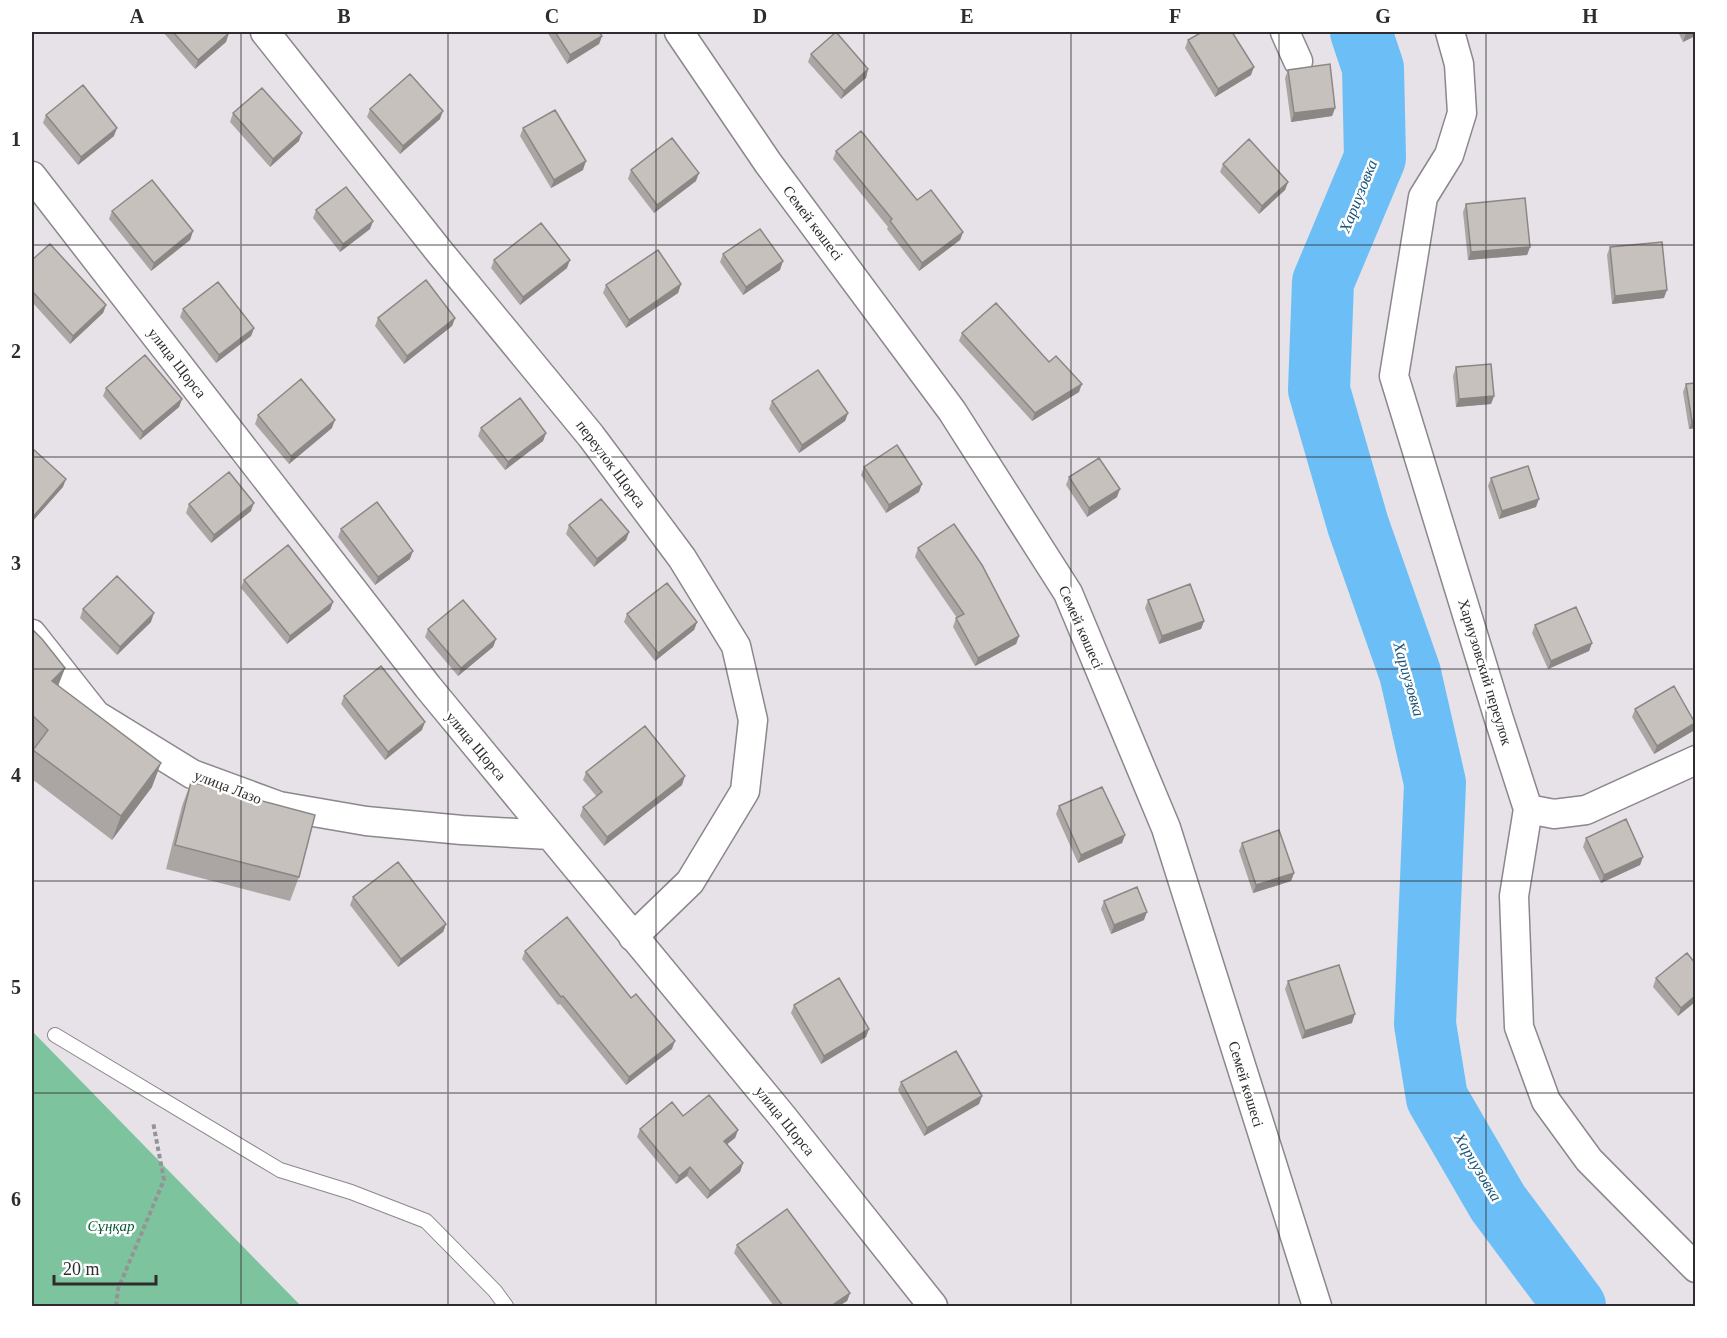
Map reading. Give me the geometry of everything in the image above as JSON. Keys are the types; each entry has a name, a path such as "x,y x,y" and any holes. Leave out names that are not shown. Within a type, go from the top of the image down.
{"street":[{"name":"переулок Щорса","path":"264,32 438,250 591,436 682,558 736,646 753,720 745,791 690,882 633,937"},
{"name":"Семей көшесі","path":"679,32 768,164 952,411 1068,593 1166,828 1317,1306"},
{"path":"1286,32 1298,61"},
{"name":"Хариузовский переулок","path":"1450,32 1459,64 1462,113 1449,155 1423,197 1394,376 1528,809 1514,896 1519,1027 1546,1101 1589,1160 1695,1268"},
{"name":"улица Щорса","path":"32,176 428,687 782,1116 933,1306"},
{"name":"улица Лазо","path":"32,634 96,715 192,774 279,806 366,821 550,835"},
{"path":"1528,809 1554,814 1586,810 1695,760"}],"lane":[{"path":"54,1035 280,1170 351,1192 426,1221 495,1291 506,1306"}],"path":[{"path":"116,1306 118,1289 164,1179 146,1089"}],"green space":[{"name":"Сұңқар","path":"32,1031 301,1306 32,1306"}],"building":[{"path":"173,32 227,32 229,33 198,60"},
{"path":"555,32 599,32 602,36 570,55"},
{"path":"836,32 868,69 844,91 811,54"},
{"path":"1202,32 1232,32 1254,67 1218,89 1188,40"},
{"path":"1330,64 1335,108 1294,113 1288,70"},
{"path":"410,74 443,111 403,146 370,109"},
{"path":"83,85 117,128 81,157 46,115"},
{"path":"262,88 302,133 273,159 233,113"},
{"path":"555,110 586,161 554,180 523,128"},
{"path":"861,131 917,200 931,190 963,232 922,263 890,221 892,219 836,151"},
{"path":"672,138 699,173 657,205 631,170"},
{"path":"1249,139 1288,182 1262,206 1223,164"},
{"path":"152,180 193,231 154,263 112,211"},
{"path":"346,187 373,221 343,244 316,210"},
{"path":"1525,198 1530,247 1471,252 1466,204"},
{"path":"541,223 570,260 523,297 494,260"},
{"path":"760,229 783,261 746,287 723,254"},
{"path":"1662,242 1667,290 1615,296 1610,247"},
{"path":"50,244 106,305 73,336 32,291 32,260"},
{"path":"658,250 681,284 629,320 606,285"},
{"path":"426,280 455,318 407,356 378,318"},
{"path":"218,282 254,328 219,355 183,309"},
{"path":"996,303 1049,362 1056,356 1082,384 1035,413 962,333"},
{"path":"145,355 182,399 143,432 106,388"},
{"path":"1491,364 1494,396 1459,399 1456,367"},
{"path":"818,370 848,413 802,445 772,401"},
{"path":"301,379 335,420 291,456 258,415"},
{"path":"1695,383 1695,420 1692,421 1686,384"},
{"path":"520,398 546,433 508,462 481,428"},
{"path":"897,445 922,484 889,505 864,467"},
{"path":"32,448 66,479 32,518"},
{"path":"1099,458 1120,489 1089,508 1069,477"},
{"path":"1528,466 1539,499 1502,511 1491,478"},
{"path":"229,472 254,503 214,535 189,504"},
{"path":"601,499 629,532 597,559 569,525"},
{"path":"377,502 413,551 378,577 341,529"},
{"path":"954,524 982,565 1019,636 978,658 956,618 964,614 918,548"},
{"path":"288,545 333,602 290,636 244,580"},
{"path":"117,576 154,613 120,647 83,609"},
{"path":"667,583 697,622 658,653 627,614"},
{"path":"1190,584 1204,621 1162,636 1148,600"},
{"path":"463,600 496,639 461,668 428,629"},
{"path":"1576,607 1592,643 1551,661 1535,625"},
{"path":"32,629 65,668 52,681 161,763 121,816 33,750 48,730 32,715"},
{"path":"381,666 425,722 388,752 344,696"},
{"path":"1674,686 1695,723 1657,746 1635,709"},
{"path":"645,726 685,776 607,837 583,807 602,792 586,772"},
{"path":"191,782 315,815 299,877 175,845"},
{"path":"1102,787 1125,835 1081,855 1059,806"},
{"path":"1626,819 1643,857 1604,875 1586,838"},
{"path":"1279,830 1294,873 1256,885 1242,843"},
{"path":"398,862 446,924 401,959 353,897"},
{"path":"1137,887 1147,912 1114,925 1104,901"},
{"path":"567,917 631,998 636,994 675,1041 629,1077 525,951"},
{"path":"1687,953 1695,963 1695,996 1681,1008 1656,978"},
{"path":"1339,965 1355,1014 1305,1031 1288,981"},
{"path":"839,978 869,1029 824,1056 794,1005"},
{"path":"956,1051 982,1096 927,1128 901,1082"},
{"path":"709,1095 738,1130 724,1141 743,1163 710,1191 690,1167 679,1176 640,1129 672,1102 683,1116"},
{"path":"787,1209 850,1293 831,1306 783,1306 737,1245"}],"waterway":[{"name":"Хариузовка","path":"1361,32 1373,68 1375,158 1323,282 1319,390 1358,525 1410,673 1435,783 1425,1024 1437,1098 1498,1203 1575,1306"}]}
